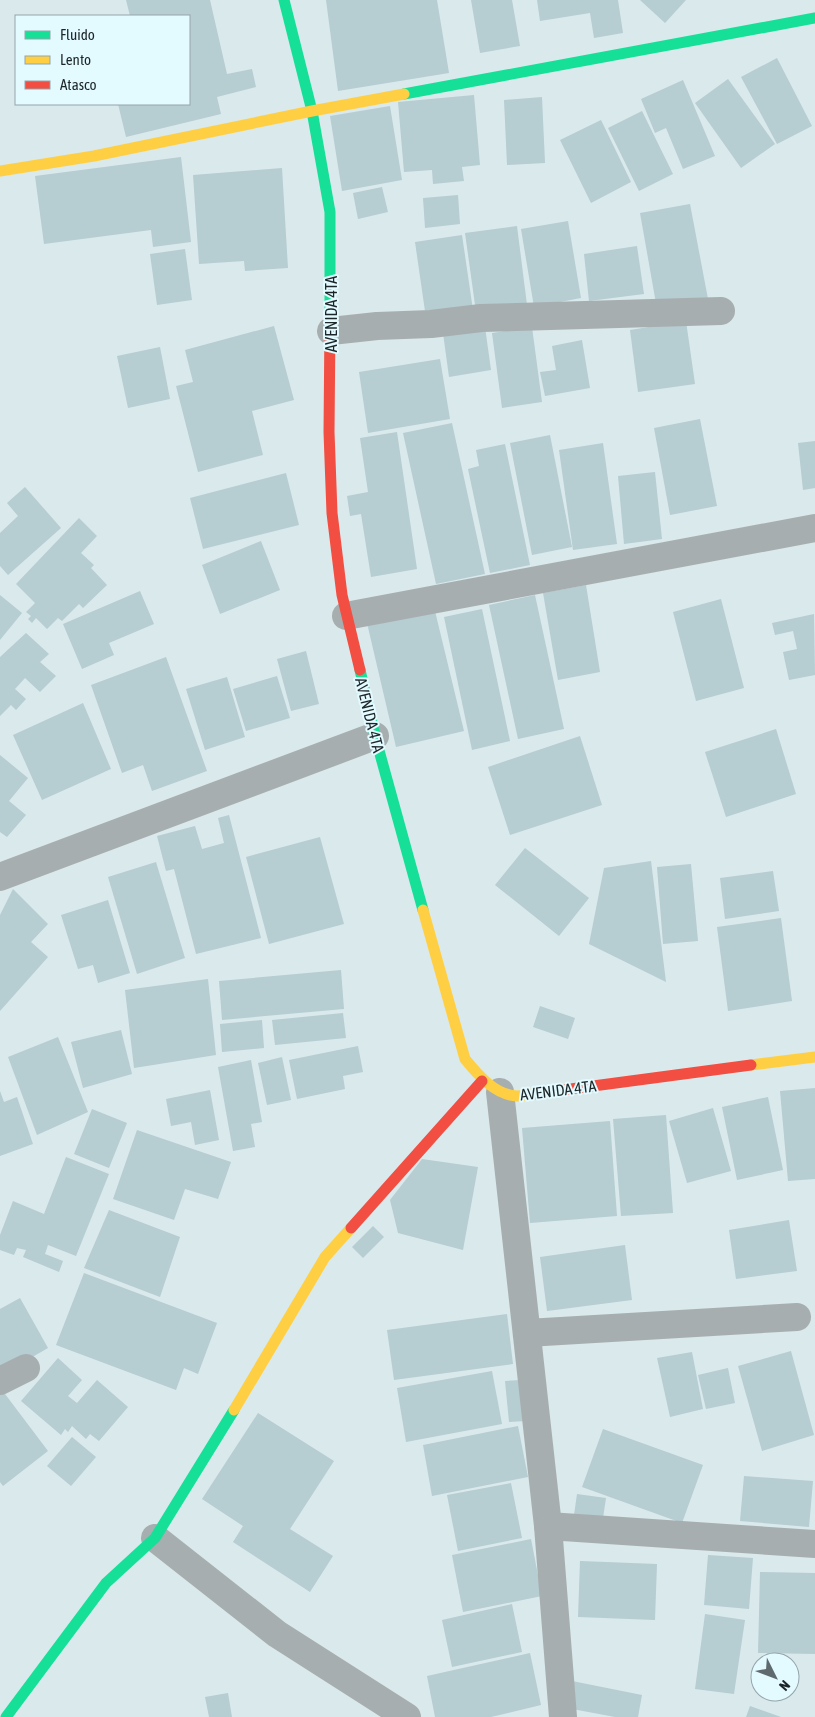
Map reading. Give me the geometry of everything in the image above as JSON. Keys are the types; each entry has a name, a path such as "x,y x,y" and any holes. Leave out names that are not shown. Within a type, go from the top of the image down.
{"street":[{"name":"AVENIDA 4TA","path":"284,0 312,111 330,212 331,331 329,432 332,513 342,595 375,736 465,1059 491,1086 516,1096 815,1057"},
{"path":"0,170 94,156 312,111 815,18"},
{"path":"331,331 377,326 431,324 481,318 721,311"},
{"path":"346,616 815,528"},
{"path":"0,877 375,736"},
{"path":"491,1086 527,1333 548,1526 563,1717"},
{"path":"6,1717 106,1583 155,1538 228,1422 325,1257 491,1086"},
{"path":"527,1333 797,1317"},
{"path":"0,1381 26,1368"},
{"path":"548,1526 815,1544"},
{"path":"155,1538 277,1634 407,1717"}],"building":[{"path":"126,0 210,0 227,74 252,69 256,87 217,97 221,114 126,137 118,105 190,105 190,15 130,15"},
{"path":"326,0 437,0 449,73 338,91"},
{"path":"471,0 512,0 520,46 480,53"},
{"path":"537,0 618,0 623,33 594,38 590,13 540,21"},
{"path":"640,0 686,0 665,23"},
{"path":"777,58 812,126 777,144 741,77"},
{"path":"728,79 775,144 741,168 695,103"},
{"path":"683,80 715,156 683,169 666,128 655,133 641,99"},
{"path":"474,95 480,165 462,167 464,181 433,184 432,170 404,172 398,102"},
{"path":"542,97 545,163 507,165 504,100"},
{"path":"390,106 402,180 342,191 330,116"},
{"path":"642,111 673,174 639,191 608,128"},
{"path":"601,120 631,182 591,203 560,140"},
{"path":"181,157 191,242 153,247 151,230 44,244 35,176"},
{"path":"282,168 288,268 245,271 244,261 199,264 193,175"},
{"path":"382,187 388,212 358,219 353,193"},
{"path":"458,195 460,224 425,228 423,198"},
{"path":"690,204 708,299 657,309 640,213"},
{"path":"568,221 581,298 534,307 521,229"},
{"path":"517,226 527,305 476,312 465,233"},
{"path":"462,235 473,310 426,318 415,242"},
{"path":"637,246 644,294 589,301 584,254"},
{"path":"185,249 192,300 157,305 150,254"},
{"path":"686,321 695,384 638,392 630,330"},
{"path":"274,326 294,400 252,411 263,455 198,472 176,386 193,382 185,350"},
{"path":"485,327 491,370 449,377 443,333"},
{"path":"532,327 542,402 502,408 492,333"},
{"path":"582,340 590,388 545,396 540,372 556,370 552,346"},
{"path":"160,347 170,399 128,408 117,356"},
{"path":"440,359 450,419 368,433 359,372"},
{"path":"700,419 717,506 670,515 654,428"},
{"path":"452,423 485,574 436,584 403,433"},
{"path":"397,432 417,569 371,577 361,514 350,516 347,496 368,492 360,438"},
{"path":"550,435 572,547 532,555 510,443"},
{"path":"815,441 815,488 803,490 798,443"},
{"path":"603,443 617,544 573,550 559,450"},
{"path":"505,444 530,565 490,573 468,469 479,466 476,450"},
{"path":"655,472 662,539 624,544 618,476"},
{"path":"286,473 299,525 203,549 190,498"},
{"path":"25,487 61,528 8,575 0,566 0,533 18,516 7,503"},
{"path":"79,518 97,536 81,553 94,565 91,568 107,585 83,608 79,604 62,621 58,618 47,629 36,618 32,623 28,619 31,616 26,612 35,603 16,584"},
{"path":"261,541 280,590 220,614 202,565"},
{"path":"586,585 600,672 558,680 543,593"},
{"path":"140,591 154,624 109,643 114,655 82,669 63,624"},
{"path":"0,595 22,613 0,640"},
{"path":"535,595 564,729 518,739 489,605"},
{"path":"721,599 744,688 696,701 673,612"},
{"path":"434,607 464,731 396,747 367,623"},
{"path":"482,609 510,741 472,750 444,617"},
{"path":"814,614 815,675 789,680 783,652 797,649 793,631 775,635 772,623"},
{"path":"26,633 49,654 40,662 56,676 40,692 25,678 15,689 26,699 16,710 11,705 0,716 0,657"},
{"path":"306,651 319,704 291,711 277,659"},
{"path":"166,657 207,771 152,791 143,765 122,773 91,685"},
{"path":"277,676 290,718 246,731 233,689"},
{"path":"227,677 245,737 205,750 186,689"},
{"path":"83,703 111,769 42,800 13,735"},
{"path":"776,729 796,794 726,817 705,752"},
{"path":"580,736 602,805 510,835 488,767"},
{"path":"0,755 28,778 9,801 26,815 7,837 0,832"},
{"path":"229,815 261,938 196,954 174,869 166,871 157,836 195,826 202,849 224,843 218,818"},
{"path":"320,837 344,924 269,944 246,857"},
{"path":"525,848 589,898 559,936 495,885"},
{"path":"651,861 666,982 589,944 604,868"},
{"path":"156,862 185,958 137,974 108,877"},
{"path":"691,864 698,941 663,944 657,867"},
{"path":"773,871 779,911 725,919 720,878"},
{"path":"13,889 48,924 31,942 48,957 0,1011 0,915"},
{"path":"108,900 130,973 98,983 93,965 78,969 61,915"},
{"path":"781,918 792,1001 728,1011 717,927"},
{"path":"341,970 344,1009 222,1020 219,981"},
{"path":"208,979 216,1055 134,1068 125,990"},
{"path":"540,1006 575,1018 568,1039 533,1027"},
{"path":"343,1013 346,1038 275,1045 272,1020"},
{"path":"262,1020 264,1048 222,1052 220,1024"},
{"path":"121,1030 132,1074 83,1088 71,1042"},
{"path":"58,1037 88,1112 37,1135 8,1057"},
{"path":"358,1046 363,1072 343,1076 345,1089 297,1099 289,1060"},
{"path":"282,1057 291,1100 267,1105 258,1063"},
{"path":"251,1060 262,1122 251,1124 255,1147 233,1151 218,1067"},
{"path":"815,1088 815,1179 788,1181 780,1091"},
{"path":"210,1090 219,1140 195,1145 191,1122 171,1126 166,1099"},
{"path":"0,1091 4,1102 17,1097 33,1144 0,1156"},
{"path":"768,1097 783,1170 737,1180 722,1107"},
{"path":"713,1108 731,1171 687,1183 669,1121"},
{"path":"92,1109 127,1123 109,1168 74,1154"},
{"path":"666,1115 673,1213 621,1216 613,1119"},
{"path":"610,1121 617,1216 530,1223 522,1128"},
{"path":"137,1130 231,1162 218,1199 185,1189 174,1220 113,1199"},
{"path":"66,1157 109,1174 76,1256 48,1245 45,1254 63,1261 59,1272 23,1257 26,1250 17,1248 14,1255 0,1250 0,1235 13,1201 44,1214"},
{"path":"422,1159 478,1167 463,1250 398,1233 390,1200"},
{"path":"109,1210 180,1237 160,1297 84,1268"},
{"path":"789,1220 797,1271 736,1279 729,1230"},
{"path":"373,1226 384,1237 363,1258 352,1247"},
{"path":"625,1245 632,1300 547,1311 540,1257"},
{"path":"84,1273 217,1323 198,1374 184,1368 176,1390 56,1345"},
{"path":"20,1298 48,1348 1,1375 0,1309"},
{"path":"507,1314 513,1364 394,1380 387,1330"},
{"path":"791,1351 814,1435 762,1451 738,1366"},
{"path":"692,1352 703,1409 670,1417 657,1358"},
{"path":"58,1358 82,1380 68,1396 77,1403 97,1380 128,1407 99,1441 90,1434 86,1439 72,1426 68,1432 65,1429 61,1435 21,1401"},
{"path":"728,1368 735,1403 706,1409 698,1375"},
{"path":"492,1371 502,1424 406,1442 397,1388"},
{"path":"521,1380 526,1421 509,1422 505,1381"},
{"path":"2,1390 48,1451 3,1486 0,1482 0,1392"},
{"path":"258,1413 334,1461 290,1529 333,1556 310,1592 233,1542 243,1526 202,1499"},
{"path":"518,1426 528,1477 432,1496 423,1445"},
{"path":"603,1429 703,1465 682,1523 582,1487"},
{"path":"72,1437 96,1457 71,1486 47,1466"},
{"path":"744,1476 813,1481 809,1527 740,1521"},
{"path":"511,1483 522,1538 458,1551 447,1495"},
{"path":"577,1494 606,1498 603,1518 574,1515"},
{"path":"531,1539 542,1596 463,1612 452,1555"},
{"path":"708,1555 753,1558 749,1609 704,1605"},
{"path":"580,1561 657,1564 655,1620 578,1617"},
{"path":"760,1572 815,1573 815,1654 758,1652"},
{"path":"512,1604 522,1652 452,1667 442,1620"},
{"path":"705,1614 745,1620 734,1694 695,1689"},
{"path":"530,1653 541,1705 491,1717 435,1717 427,1676"},
{"path":"572,1681 642,1695 638,1717 615,1717 567,1708"},
{"path":"228,1693 232,1717 209,1717 205,1697"},
{"path":"750,1706 781,1717 746,1717"}],"traffic: fast":[{"path":"284,0 312,111 330,212 330,322"},
{"path":"404,94 815,18"},
{"path":"360,670 375,736 423,910"},
{"path":"6,1717 106,1583 155,1538 234,1410"}],"traffic: slow":[{"path":"0,171 94,156 404,94"},
{"path":"423,910 465,1059 481,1077 501,1092 517,1096 533,1094"},
{"path":"751,1065 815,1057"},
{"path":"234,1410 325,1257 351,1228"}],"traffic: jam":[{"path":"330,322 329,432 332,513 342,595 360,670"},
{"path":"533,1094 751,1065"},
{"path":"351,1228 482,1081"}]}
